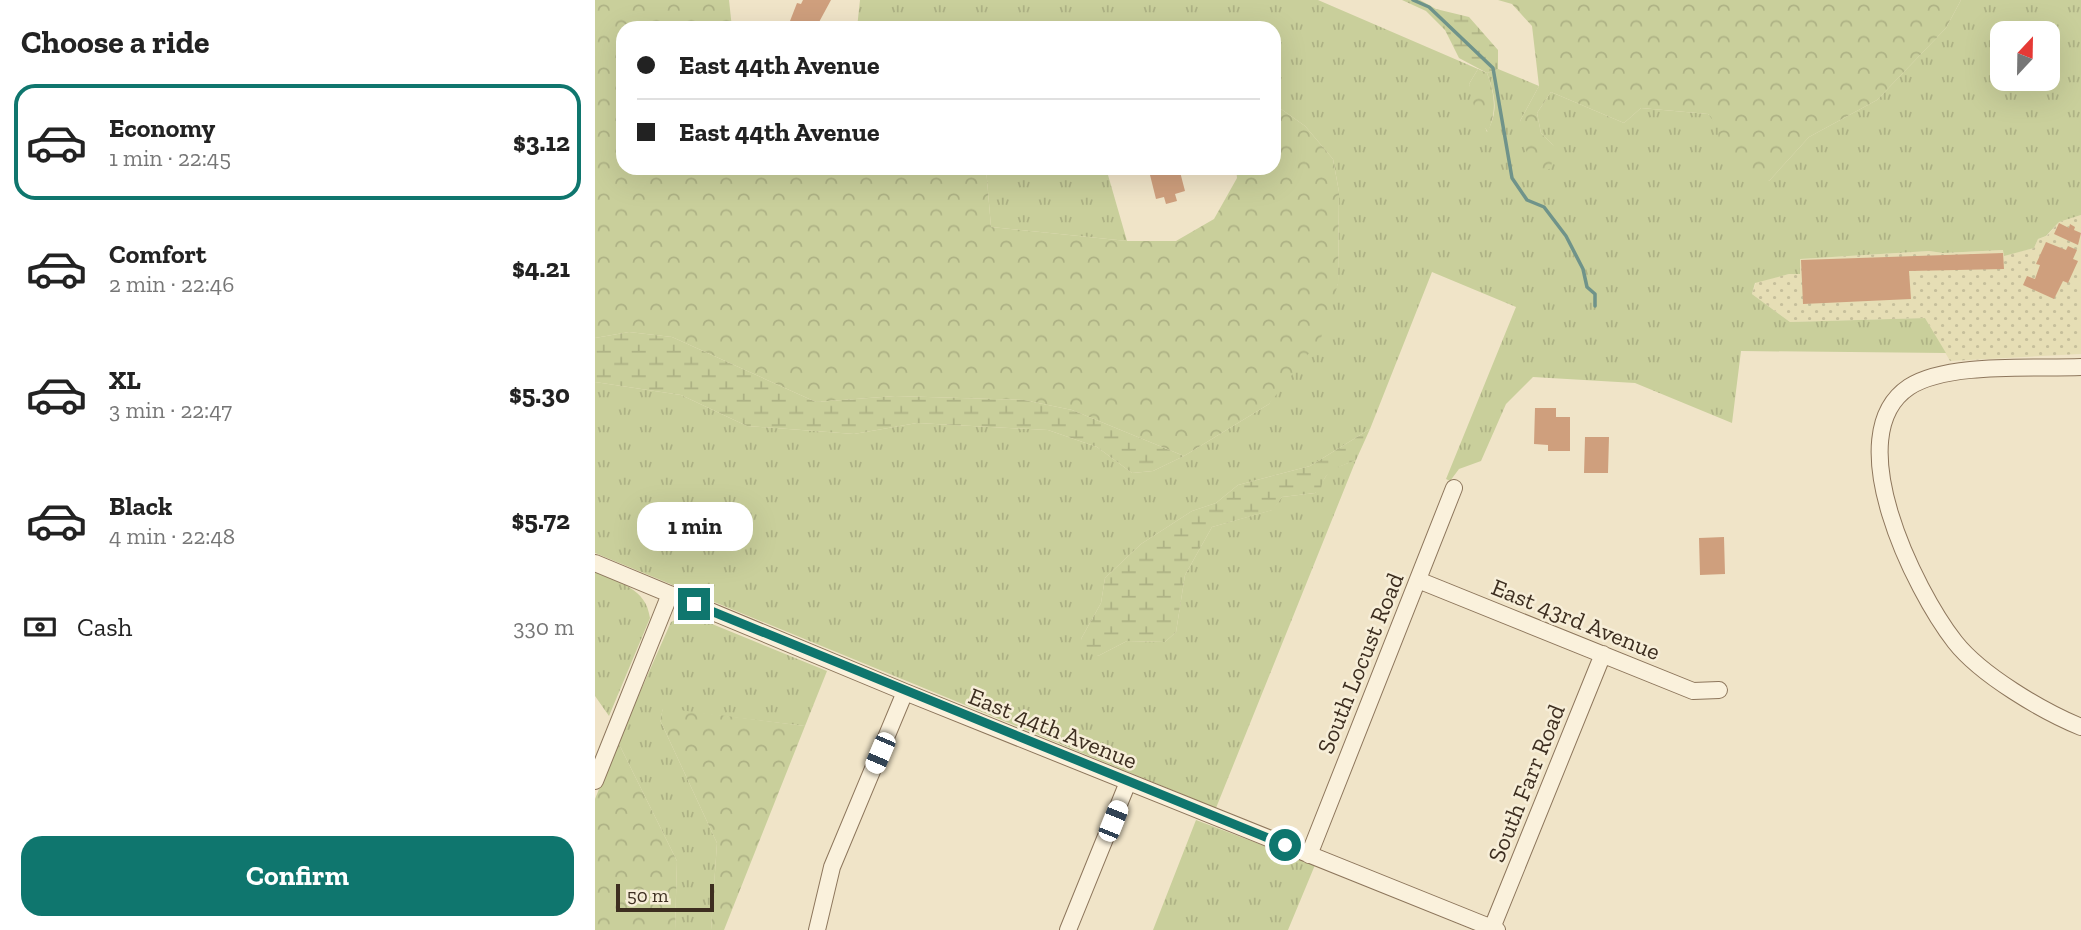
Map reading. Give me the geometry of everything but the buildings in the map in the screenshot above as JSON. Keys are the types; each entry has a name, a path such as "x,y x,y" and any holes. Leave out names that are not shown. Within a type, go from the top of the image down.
{"street":[{"path":"2081,367 1955,372 1926,377 1906,389 1888,410 1879,441 1889,516 1913,576 1955,643 2014,694 2081,727"},
{"name":"South Locust Road","path":"1309,855 1454,488"},
{"name":"East 44th Avenue","path":"595,563 905,692 1495,929"},
{"name":"East 43rd Avenue","path":"1418,580 1693,691 1719,690"},
{"path":"595,781 670,594"},
{"name":"South Farr Road","path":"1495,929 1603,654"},
{"path":"817,930 832,867 905,692"},
{"path":"1068,930 1128,782"}],"shaded area":[{"path":"2081,215 2081,354 1950,361 1925,318 1790,322 1752,294 1756,282 1789,274 1799,259 1929,251 1943,253 2004,250 2004,255 2034,248 2038,239 2047,236 2059,222"}],"green space":[{"path":"595,0 729,0 731,21 616,21 616,175 987,175 991,227 1127,241 1176,241 1214,219 1237,175 1281,175 1281,109 1305,126 1333,159 1339,192 1338,284 1321,338 1269,404 1184,456 1072,410 1024,400 895,396 816,402 672,337 629,332 595,338"},
{"path":"860,0 1318,0 1478,69 1469,84 1487,132 1495,103 1487,73 1498,69 1539,86 1520,121 1554,146 1541,133 1537,113 1551,92 1624,123 1641,108 1708,114 1769,181 1809,137 1877,100 1946,28 1961,0 2081,0 2081,215 2059,222 2046,236 2038,239 2034,248 2004,256 2003,250 1943,253 1929,251 1800,259 1800,274 1789,274 1755,283 1752,294 1790,322 1925,318 1946,353 1741,351 1732,423 1635,383 1533,377 1506,404 1481,461 1459,469 1450,481 1446,479 1516,307 1432,272 1370,429 1310,466 1238,485 1216,503 1192,511 1141,544 1105,578 1101,603 1081,639 1098,656 1127,641 1165,642 1176,632 1185,575 1212,527 1272,510 1282,497 1315,493 1330,470 1356,460 1216,808 595,553 595,382 681,395 747,426 854,434 917,423 1048,430 1097,447 1132,473 1153,471 1184,456 1269,404 1338,284 1339,192 1333,159 1305,126 1281,109 1281,21 858,21"},
{"path":"1402,0 1420,0 1436,9 1469,17 1498,50 1498,69 1487,73 1459,58 1445,30 1426,11"},
{"path":"1498,0 1961,0 1946,28 1877,100 1809,137 1769,181 1750,173 1719,146 1718,127 1708,114 1641,108 1624,123 1551,92 1537,113 1541,133 1554,146 1551,168 1538,175 1525,148 1520,121 1539,86 1532,26 1512,4"},
{"path":"1478,69 1487,73 1492,88 1494,109 1488,132 1476,115 1469,84"},
{"path":"987,175 1108,175 1127,241 991,227"},
{"path":"629,332 672,337 816,402 895,396 1024,400 1072,410 1184,456 1153,471 1132,473 1097,447 1048,430 917,423 854,434 747,426 681,395 595,382 595,338"},
{"path":"1370,429 1356,460 1330,473 1315,493 1282,497 1273,510 1212,527 1185,575 1176,632 1165,642 1127,641 1098,656 1085,651 1081,639 1101,603 1105,578 1141,544 1192,511 1216,503 1238,485 1310,466"},
{"path":"595,572 622,583 637,593 648,608 650,618 609,716 595,696"},
{"path":"683,616 695,617 827,671 805,726 663,709 660,720 717,843 711,930 675,930 677,861 618,742 671,622"},
{"path":"663,708 805,726 724,930 711,930 717,843 660,720"},
{"path":"618,742 677,861 675,930 595,930 595,799"},
{"path":"1196,820 1315,865 1288,930 1153,930"}],"waterway":[{"path":"1413,0 1429,7 1493,68 1512,178 1527,200 1544,207 1566,236 1583,269 1587,287 1595,294 1595,306"}],"route":[{"path":"694,604 1285,845"}]}
